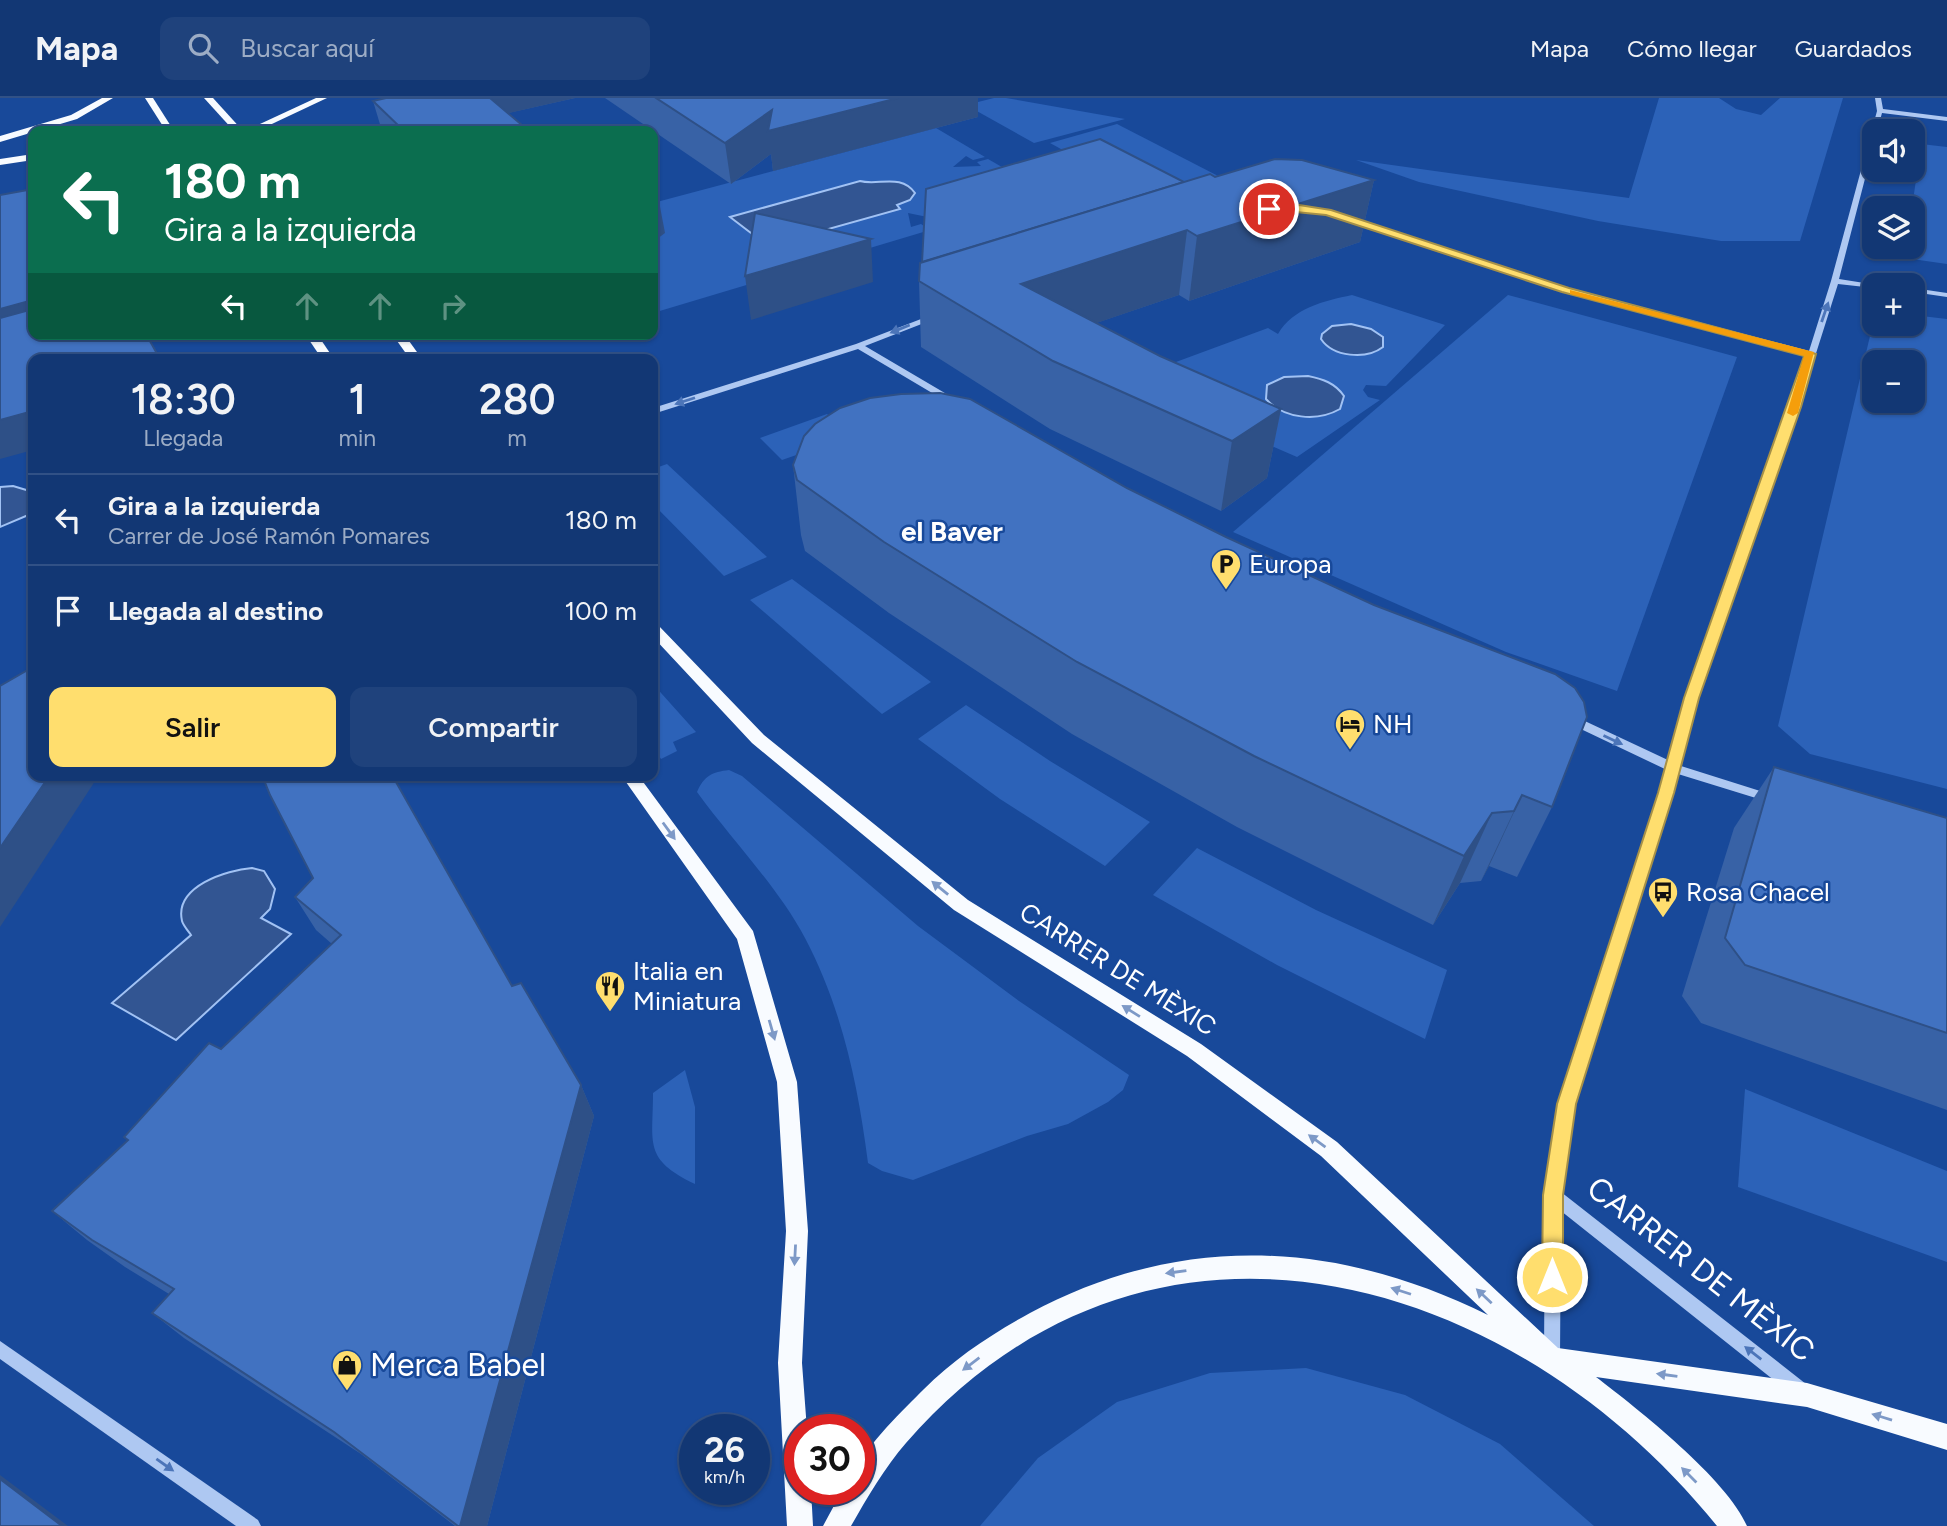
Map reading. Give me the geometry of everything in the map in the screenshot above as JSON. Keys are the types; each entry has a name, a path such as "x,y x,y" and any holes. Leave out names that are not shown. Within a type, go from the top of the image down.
{"main road":[{"path":"44,126 74,117 109,98"},
{"path":"149,98 167,126"},
{"path":"208,98 234,126"},
{"path":"258,126 295,103 323,98"},
{"path":"72,126 74,117"},
{"path":"0,139 28,131"},
{"path":"0,162 28,158"},
{"name":"CARRER DE MÈXIC","path":"658,633 758,739 961,905 1194,1050 1329,1149 1552,1359 1639,1425 1703,1488 1734,1526"},
{"path":"633,781 746,936 787,1082 797,1231 790,1363 800,1526"},
{"name":"CARRER DE MÈXIC","path":"875,1466 896,1435 953,1377 997,1343 1080,1299 1148,1276 1218,1266 1291,1268 1365,1279 1439,1303 1552,1359 1807,1395 1947,1437"},
{"name":"CARRER DE MÈXIC","path":"836,1526 849,1505"}],"street":[{"path":"1878,98 1880,111 1878,119"},
{"path":"1880,111 1947,119"},
{"path":"1552,1359 1553,1195 1566,1104 1674,768 1692,698 1795,407 1835,281 1862,178"},
{"path":"1340,216 1566,290 1810,354"},
{"path":"1835,281 1862,284"},
{"path":"1925,292 1947,295"},
{"path":"658,409 859,346 942,314"},
{"path":"859,346 962,406"},
{"path":"1553,712 1674,768 1790,805"},
{"name":"CARRER DE MÈXIC","path":"1553,1195 1807,1395"},
{"path":"0,1349 253,1526"}],"shaded area":[{"path":"994,98 1125,119 1034,143 966,105"},
{"path":"1659,98 1719,98 1736,109 1761,115 1780,98 1843,98 1800,241 1721,241 1598,221 1419,182 1356,160 1629,198"},
{"path":"1117,124 1224,179 1154,200 1050,143"},
{"path":"936,128 985,157 973,160 966,156 953,167 981,166 977,162 988,159 1049,194 937,219 908,213 911,227 921,224 930,230 658,312 658,202"},
{"path":"1925,144 1947,147 1947,264 1912,259 1925,259 1925,196 1914,196 1916,182 1925,182"},
{"path":"860,181 903,183 915,193 910,200 897,205 900,209 768,246 730,217"},
{"path":"1352,295 1445,325 1386,386 1366,385 1363,390 1368,397 1380,400 1297,457 1258,440 1138,376 1268,328 1278,334 1292,318 1310,307"},
{"path":"1508,295 1737,357 1617,691 1506,652 1233,532"},
{"path":"1925,316 1947,319 1947,789 1810,754 1778,726 1862,370 1862,413 1925,413 1925,350 1867,350 1870,336 1925,336"},
{"path":"1351,324 1371,329 1383,337 1383,347 1368,354 1350,355 1333,350 1321,339 1322,334 1332,326"},
{"path":"1308,376 1328,382 1337,388 1344,396 1340,409 1321,416 1301,416 1282,411 1266,399 1267,385 1284,377"},
{"path":"827,414 851,436 782,460 760,438"},
{"path":"667,464 767,557 724,576 658,509 658,467"},
{"path":"13,486 28,490 28,515 0,527 0,487"},
{"path":"792,579 931,682 882,714 750,600"},
{"path":"658,690 696,732 673,742 677,751 661,759 658,754"},
{"path":"966,705 1050,761 1150,822 1105,866 1000,799 918,739"},
{"path":"729,770 742,776 918,926 1019,1001 1129,1075 1123,1090 1108,1102 1068,1124 1027,1136 913,1180 882,1171 868,1163 847,1048 818,965 782,900 697,792 709,776"},
{"path":"1197,848 1316,910 1447,970 1425,1039 1277,965 1153,895"},
{"path":"252,868 264,871 275,889 270,909 261,918 291,934 176,1040 112,1003 191,935 183,923 182,909 186,898 194,889 217,876"},
{"path":"685,1070 695,1107 695,1184 666,1166 659,1158 653,1138 653,1093"},
{"path":"1745,1089 1947,1171 1947,1262 1738,1187"},
{"path":"1306,1368 1405,1395 1500,1444 1594,1526 980,1526 1038,1458 1117,1402 1210,1373"}],"building":[{"path":"386,98 490,98 523,126 399,126 373,101"},
{"path":"656,98 898,98 768,131 772,110 725,143"},
{"path":"1100,139 1184,182 922,262 926,189"},
{"path":"1275,159 1302,160 1374,180 1197,236 1187,230 1021,284 1160,356 1281,409 1232,441 1053,361 919,281 920,263 1210,174 1215,177"},
{"path":"28,190 28,301 0,309 0,195"},
{"path":"755,213 871,239 745,276"},
{"path":"28,310 28,340 149,340 157,354 28,354 28,412 0,420 0,318"},
{"path":"940,393 970,399 1127,488 1374,605 1555,674 1575,688 1584,702 1587,717 1552,807 1522,795 1514,811 1492,813 1464,856 1254,756 1077,662 884,542 797,480 793,465 804,436 815,424 840,408 870,398"},
{"path":"28,670 28,781 46,781 0,848 0,686"},
{"path":"1774,767 1947,818 1947,1033 1745,965 1725,938"},
{"path":"264,781 395,781 512,986 521,983 581,1085 460,1526 334,1432 152,1313 174,1289 92,1240 52,1211 128,1140 124,1137 209,1043 221,1049 341,935 295,897 313,878"},
{"path":"0,1479 62,1526 0,1526"}],"slow traffic":[{"path":"1574,292 1810,354 1793,413"}],"place":[{"name":"Europa","path":"1226,591"},
{"name":"NH","path":"1350,751"},
{"name":"Rosa Chacel","path":"1663,919"},
{"name":"Italia en Miniatura","path":"610,1013"},
{"name":"Merca Babel","path":"347,1392"}],"district":[{"name":"el Baver","path":"952,531"}],"route":[{"path":"1269,209 1299,208 1328,212 1566,290 1810,354 1795,407 1692,698 1674,768 1566,1104 1553,1195 1552,1277"}]}
